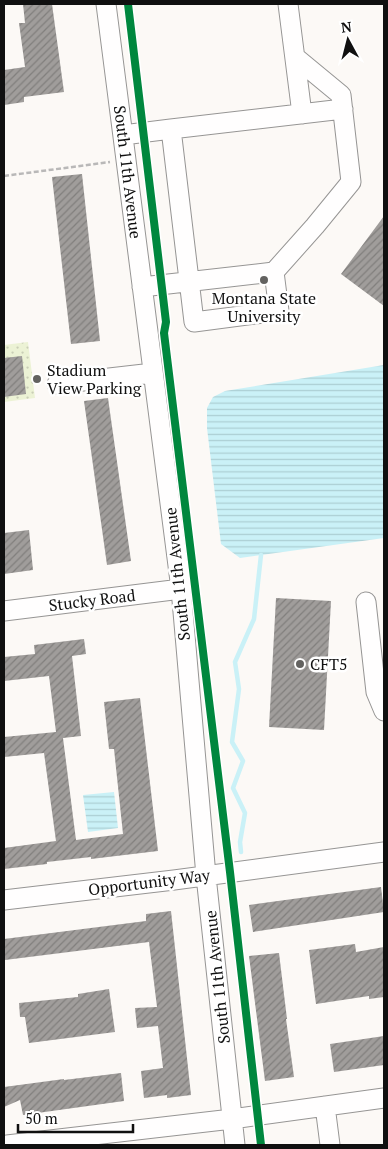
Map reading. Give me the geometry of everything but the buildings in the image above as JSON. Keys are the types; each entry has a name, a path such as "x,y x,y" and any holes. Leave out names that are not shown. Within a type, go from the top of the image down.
{"street":[{"name":"South 11th Avenue","path":"106,4 180,589 206,876 235,1145"},
{"path":"288,4 302,114"},
{"path":"142,287 274,272 351,182 341,95 295,57"},
{"path":"123,135 342,109"},
{"path":"171,130 194,322 279,311 274,272"},
{"path":"57,384 153,373"},
{"name":"Stucky Road","path":"4,611 180,589"},
{"path":"366,602 376,692 384,711"},
{"name":"Opportunity Way","path":"4,900 206,876 384,852"},
{"path":"7,1145 384,1098"},
{"path":"325,1106 330,1145"}],"path":[{"path":"4,176 126,160"}],"green space":[{"path":"28,342 35,398 4,402 4,345"}],"water":[{"path":"384,365 384,538 240,558 221,544 207,428 207,408 213,397 225,391"},
{"path":"114,792 118,828 88,832 83,795"}],"waterway":[{"path":"241,852 240,842 245,813 233,788 243,761 232,742 239,689 235,662 254,619 261,555"}],"cycle path":[{"path":"128,4 166,322 164,333 230,872 261,1145"}],"place":[{"name":"Montana State University","path":"264,280"},
{"name":"Stadium View Parking","path":"37,379"},
{"name":"CFT5","path":"300,664"}]}
